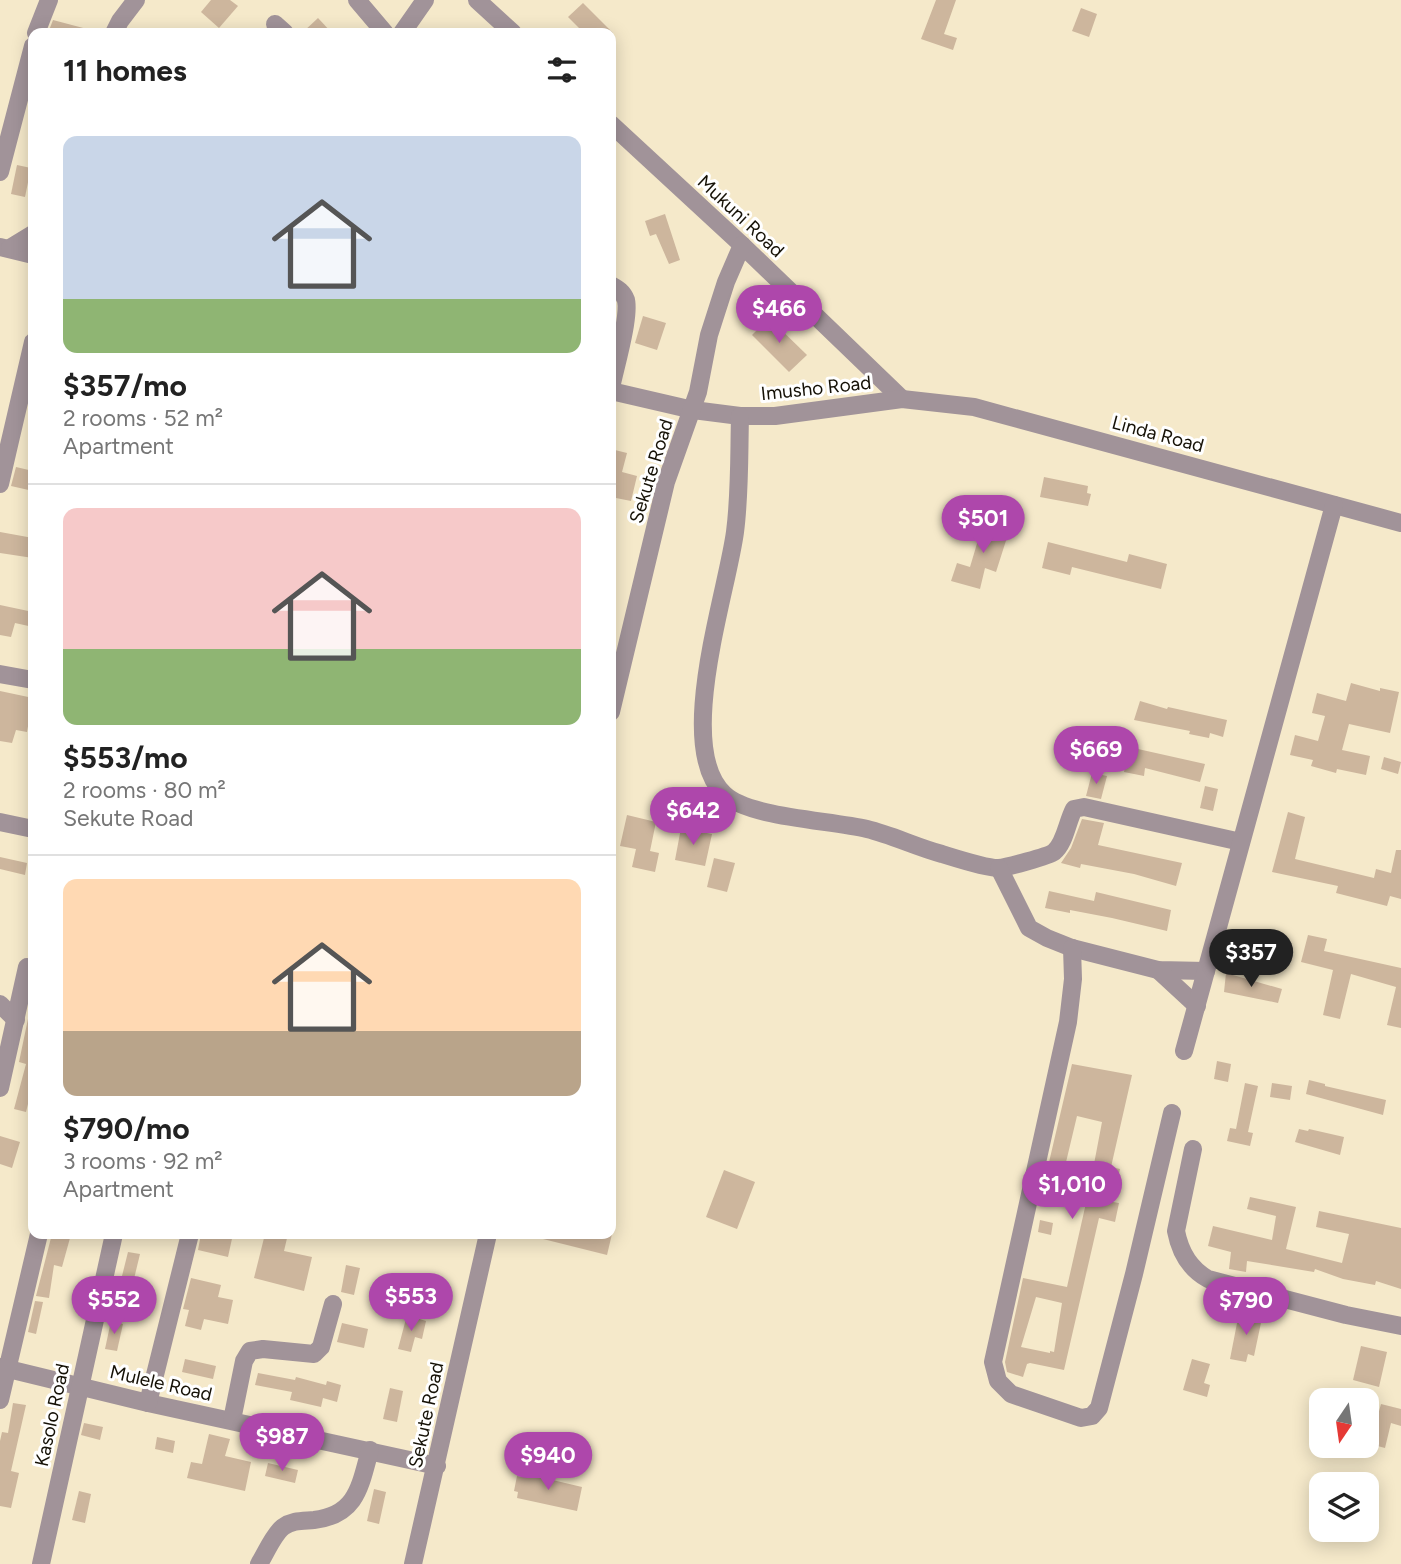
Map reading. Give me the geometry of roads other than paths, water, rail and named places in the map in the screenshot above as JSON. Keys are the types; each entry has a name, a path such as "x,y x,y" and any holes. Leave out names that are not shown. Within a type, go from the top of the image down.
{"street":[{"path":"39,28 48,0"},
{"path":"116,28 136,0"},
{"path":"357,0 381,28"},
{"path":"405,28 425,0"},
{"path":"477,0 508,28"},
{"path":"0,172 28,65"},
{"name":"Mukuni Road","path":"616,129 902,399"},
{"path":"5,247 28,236"},
{"name":"Sekute Road","path":"616,691 666,482 693,410 709,335 726,282 742,245"},
{"path":"5,247 28,254"},
{"path":"616,288 626,302 616,367"},
{"path":"0,484 28,364"},
{"name":"Imusho Road","path":"616,391 693,410 740,416 775,416 902,399"},
{"name":"Linda Road","path":"902,399 974,407 1401,523"},
{"path":"740,416 739,498 735,536 719,602 704,693 704,757 711,777 724,795 743,806 867,829 940,854 999,868 1022,861 1042,859 1054,852 1060,845 1074,809 1084,807 1241,842"},
{"path":"1184,1051 1334,505"},
{"path":"0,674 28,679"},
{"path":"0,822 28,828"},
{"path":"999,868 1029,928 1072,948 1158,970 1206,971"},
{"path":"1072,948 1073,979 1069,1022 993,1363 998,1381 1011,1394 1081,1418 1092,1416 1099,1408 1172,1113"},
{"path":"0,1088 27,967"},
{"path":"1158,970 1197,1006"},
{"path":"0,1004 16,1020"},
{"path":"1193,1149 1176,1231 1178,1244 1194,1271 1208,1279 1346,1315 1401,1326"},
{"path":"0,1400 4,1368 38,1239"},
{"name":"Kasolo Road","path":"41,1564 113,1239"},
{"path":"148,1403 189,1239"},
{"name":"Sekute Road","path":"413,1564 487,1239"},
{"path":"232,1420 244,1362 250,1351 263,1349 314,1354 321,1347 333,1304"},
{"name":"Mulele Road","path":"4,1368 148,1403 437,1466"},
{"path":"260,1564 280,1529 294,1521 330,1518 349,1506 361,1482 370,1450"}]}
